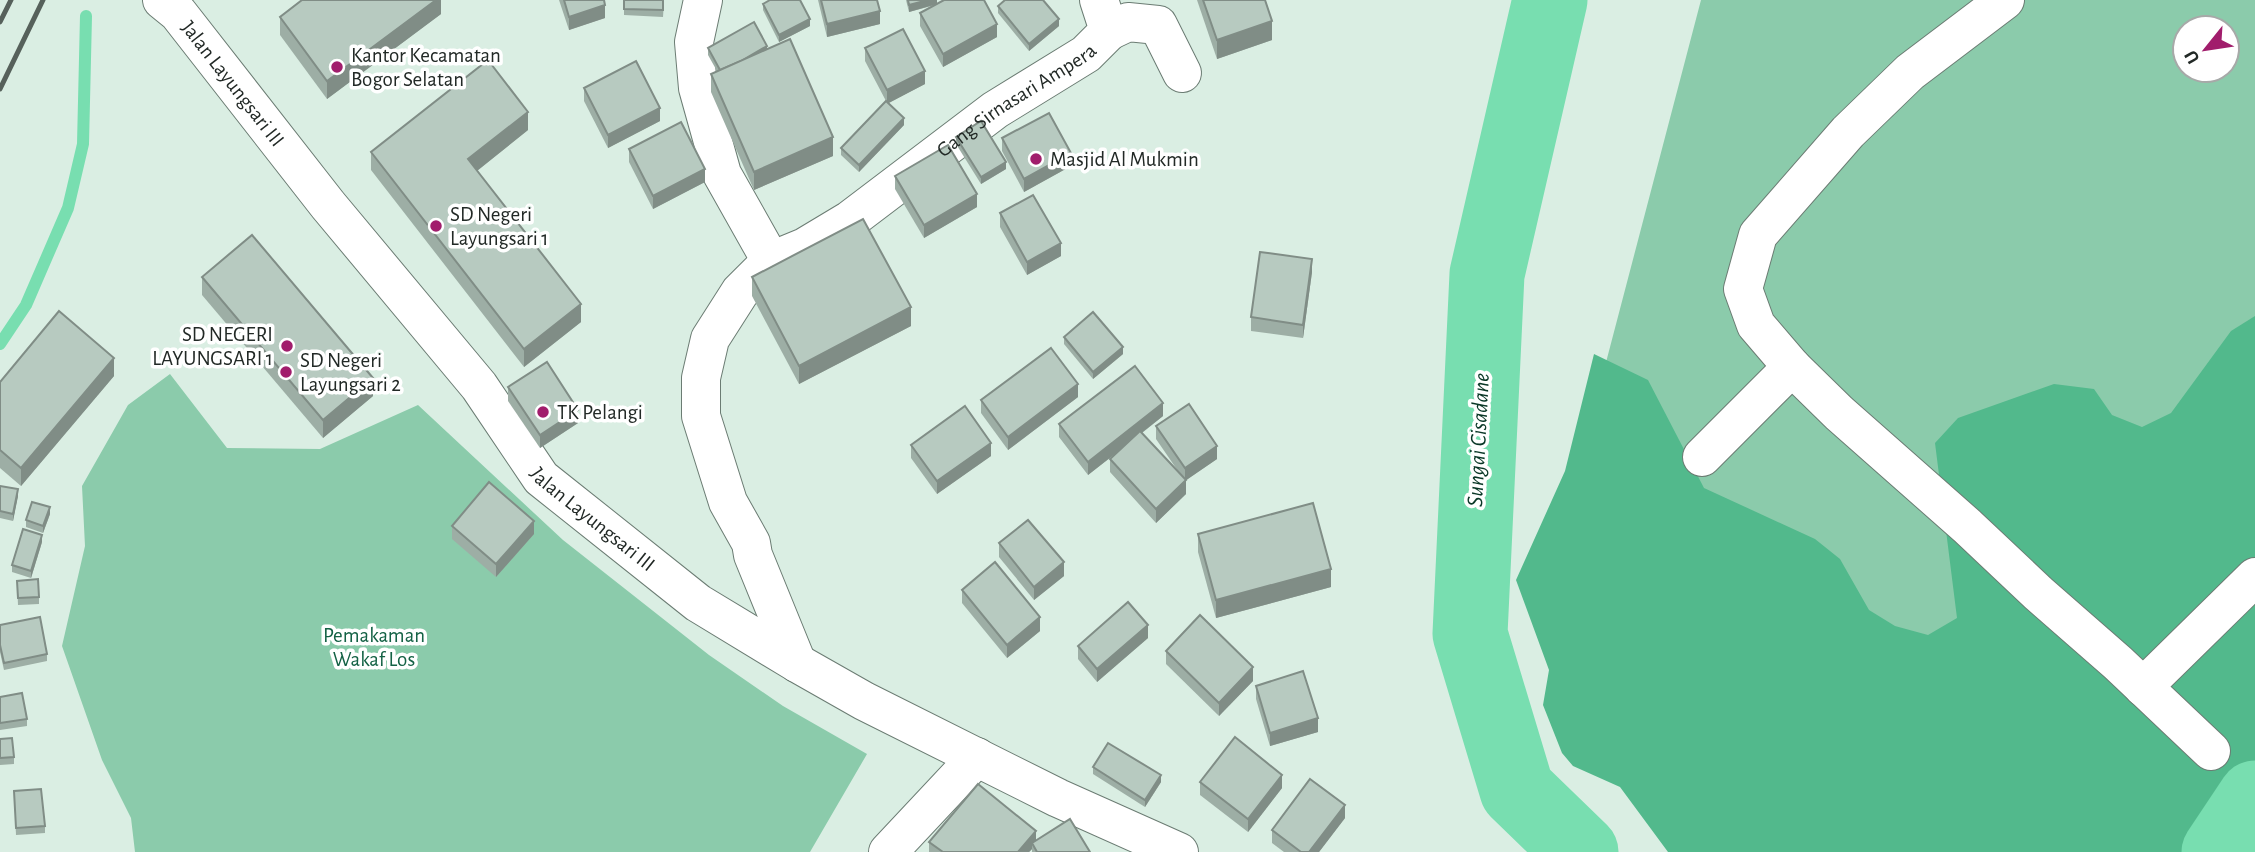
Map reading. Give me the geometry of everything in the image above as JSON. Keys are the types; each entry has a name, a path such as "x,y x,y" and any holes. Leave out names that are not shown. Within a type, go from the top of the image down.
{"street":[{"path":"702,0 694,42 698,88 722,174 771,261"},
{"path":"2005,0 1910,72 1848,132 1758,235 1743,289 1756,325 1839,413 2211,751"},
{"name":"Jalan Layungsari III","path":"176,4 336,215 479,386 541,478 698,603 797,663 864,701 1058,798 1179,852"},
{"path":"1104,16 1158,25 1182,73"},
{"name":"Gang Sirnasari Ampera","path":"797,663 752,555 751,544 728,502 701,416 701,378 710,339 740,292 771,261 805,247 850,220 995,110 1086,54 1104,16"},
{"path":"1702,457 1793,367"},
{"path":"2143,687 2255,577"},
{"path":"888,852 977,757"}],"green space":[{"path":"1701,0 2255,0 2255,808 1571,554 1588,431"},
{"name":"Pemakaman Wakaf Los","path":"170,374 227,448 320,449 418,405 563,540 709,655 783,706 867,754 810,852 135,852 131,818 102,760 62,646 85,546 82,486 128,405"}],"shaded area":[{"path":"2255,316 2255,852 1668,852 1620,787 1573,766 1562,753 1543,705 1549,670 1516,580 1565,471 1594,354 1648,380 1704,488 1815,539 1840,559 1869,610 1895,626 1928,635 1957,618 1935,443 1958,418 2054,384 2094,389 2112,415 2142,427 2171,413 2231,331"},
{"path":"2255,790 2255,852 2229,852 2251,820 2249,795"}],"building":[{"name":"Kantor Kecamatan Bogor Selatan","path":"302,0 436,0 327,81 280,17"},
{"path":"564,0 604,0 605,5 569,17"},
{"path":"624,0 663,0 663,10 624,9"},
{"path":"770,0 800,0 810,19 779,35 763,4"},
{"path":"821,0 877,0 880,11 827,24"},
{"path":"908,0 928,0 909,5"},
{"path":"944,0 984,0 997,24 943,54 920,13"},
{"path":"1005,0 1043,0 1059,19 1029,44 998,6"},
{"path":"1203,0 1265,0 1272,21 1217,40"},
{"path":"754,22 767,46 720,70 708,48"},
{"path":"903,29 925,71 887,90 865,48"},
{"path":"790,39 833,137 754,172 711,74"},
{"path":"488,60 528,112 468,159 581,304 524,349 371,152"},
{"path":"636,61 660,108 608,135 584,88"},
{"path":"886,101 904,118 859,165 841,148"},
{"name":"Masjid Al Mukmin","path":"1049,113 1071,153 1024,179 1002,138"},
{"path":"981,121 1006,162 981,177 956,137"},
{"path":"681,122 705,169 653,196 629,149"},
{"path":"948,145 977,194 924,225 895,176"},
{"path":"1033,195 1061,243 1027,262 1000,213"},
{"path":"863,219 911,307 799,366 752,277"},
{"name":"SD NEGERI LAYUNGSARI 1","path":"252,235 373,378 323,420 202,277"},
{"path":"1260,252 1312,259 1303,325 1251,317"},
{"path":"59,311 114,358 21,468 0,450 0,382"},
{"path":"1093,312 1123,347 1093,372 1064,337"},
{"path":"1051,348 1078,384 1008,437 981,400"},
{"name":"TK Pelangi","path":"547,362 578,410 540,435 508,387"},
{"path":"1135,366 1163,403 1088,462 1059,424"},
{"path":"1189,404 1217,446 1185,468 1156,426"},
{"path":"965,406 991,443 937,481 911,445"},
{"path":"1140,431 1186,480 1156,509 1110,459"},
{"path":"489,482 534,521 496,564 452,526"},
{"path":"0,486 18,489 13,514 0,511"},
{"path":"32,502 50,507 43,526 26,520"},
{"path":"1313,503 1331,569 1216,600 1198,534"},
{"path":"1028,520 1064,562 1034,587 999,543"},
{"path":"23,529 42,535 31,571 12,565"},
{"path":"995,562 1040,617 1007,645 962,590"},
{"path":"38,579 39,597 18,598 17,581"},
{"path":"1128,602 1148,625 1097,669 1078,646"},
{"path":"1200,615 1253,667 1219,703 1166,651"},
{"path":"40,617 47,654 4,663 0,625"},
{"path":"1303,671 1318,718 1270,733 1256,686"},
{"path":"22,693 27,719 0,723 0,697"},
{"path":"1235,737 1282,775 1248,819 1200,782"},
{"path":"12,738 14,757 0,758 0,739"},
{"path":"1108,743 1161,775 1145,800 1093,767"},
{"path":"1310,779 1345,805 1309,852 1301,852 1272,830"},
{"path":"978,784 1036,831 1018,852 943,852 929,842"},
{"path":"41,789 45,826 16,828 14,791"},
{"path":"1070,819 1090,852 1037,852 1032,843"}],"waterway":[{"name":"Sungai Cisadane","path":"1550,0 1487,274 1470,634 1517,790 1581,852"},
{"path":"0,344 26,305 68,208 83,144 86,16"},
{"path":"2219,852 2255,798"}],"railway":[{"path":"0,22 11,0"},
{"path":"0,89 43,0"}],"place":[{"name":"Kantor Kecamatan Bogor Selatan","path":"337,67"},
{"name":"Masjid Al Mukmin","path":"1036,159"},
{"name":"SD Negeri Layungsari 1","path":"436,226"},
{"name":"SD NEGERI LAYUNGSARI 1","path":"287,346"},
{"name":"SD Negeri Layungsari 2","path":"286,372"},
{"name":"TK Pelangi","path":"543,412"}]}
